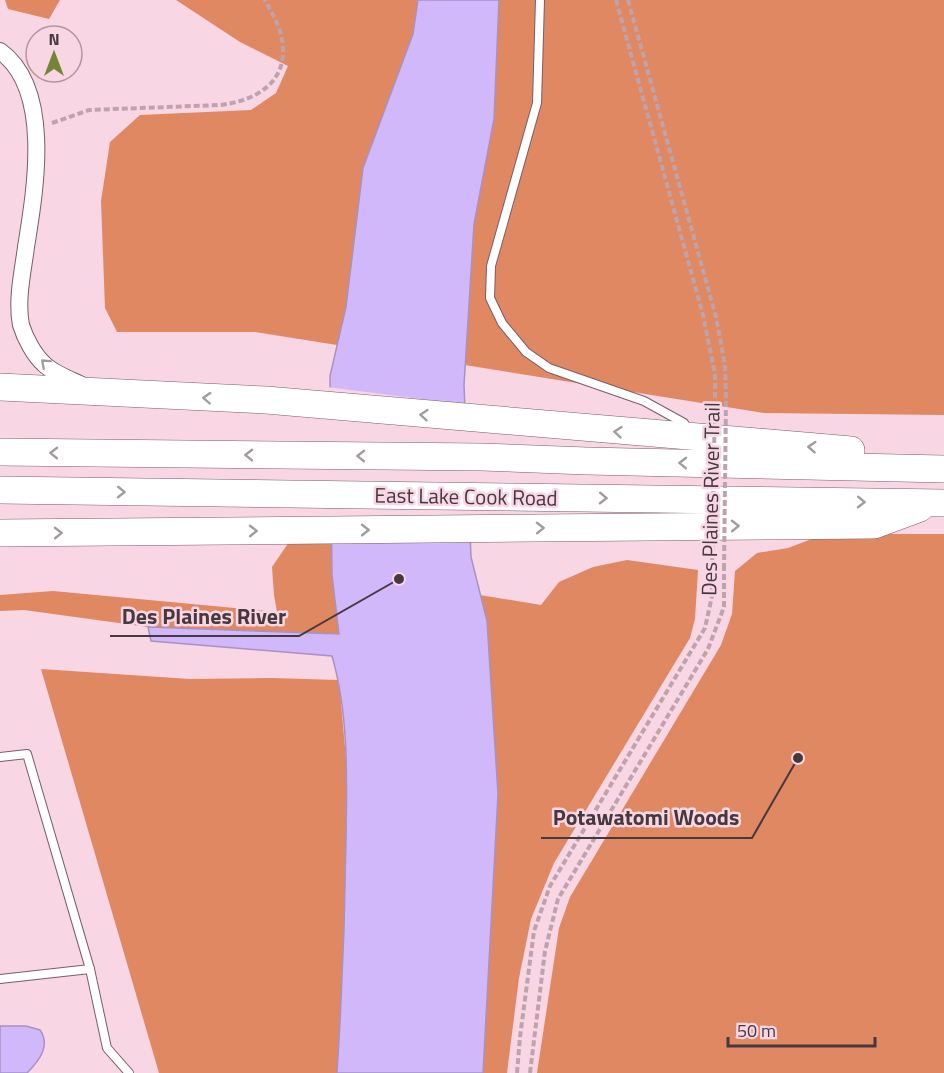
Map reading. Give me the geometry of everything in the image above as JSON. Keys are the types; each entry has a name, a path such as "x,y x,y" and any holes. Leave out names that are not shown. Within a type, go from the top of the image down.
{"main road":[{"path":"0,387 266,400 692,438 891,453 937,469"},
{"name":"East Lake Cook Road","path":"0,452 482,457 937,469"},
{"name":"East Lake Cook Road","path":"0,490 938,503"},
{"path":"0,533 874,525 938,503"}],"street":[{"path":"0,51 16,68 28,90 35,131 34,198 20,288 21,324 30,346 44,365 95,392"}],"lane":[{"path":"540,0 537,103 491,266 490,298 502,323 526,352 549,368 644,401 684,423 692,438"},
{"path":"0,757 27,754 90,969 107,1048 129,1073"},
{"path":"0,979 90,969"}],"path":[{"path":"35,131 73,114 89,110 220,105 237,103 257,94 272,84 282,66 284,53 282,33 264,0"},
{"name":"Des Plaines River Trail","path":"517,1073 534,931 550,886 705,628 712,596 715,374 703,315 616,0"},
{"name":"Des Plaines River Trail","path":"530,1073 545,951 558,899 708,649 724,607 725,365 716,317 628,0"}],"shaded area":[{"path":"5,0 60,0 49,19 8,9"},
{"path":"176,0 418,0 413,34 337,345 255,332 117,332 105,308 101,201 110,142 140,115 251,110 276,93 288,66 240,42"},
{"path":"418,0 499,0 494,119 474,224 464,385 471,557 487,621 498,794 483,1073 337,1073 344,928 346,771 342,701 332,656 151,641 148,627 339,634 332,575 330,376 346,307 363,168 413,34"},
{"path":"499,0 944,0 944,415 764,413 465,365 474,224 494,119"},
{"path":"825,534 944,534 944,1073 537,1073 559,928 570,897 721,645 732,614 735,571 757,553 788,548"},
{"path":"289,542 331,542 332,575 339,634 148,627 24,610 0,611 0,595 53,591 277,612 272,567"},
{"path":"627,560 698,570 695,619 690,638 554,863 531,919 519,978 507,1073 483,1073 498,794 480,595 541,605 559,582 593,567"},
{"path":"41,669 190,679 339,680 347,770 345,957 337,1073 159,1073"},
{"path":"0,1026 26,1026 40,1030 44,1047 36,1063 27,1073 0,1073"}],"pier":[{"path":"327,387 468,405 473,542 328,542"}],"place":[{"name":"Des Plaines River","path":"399,579"},
{"name":"Potawatomi Woods","path":"798,758"}]}
